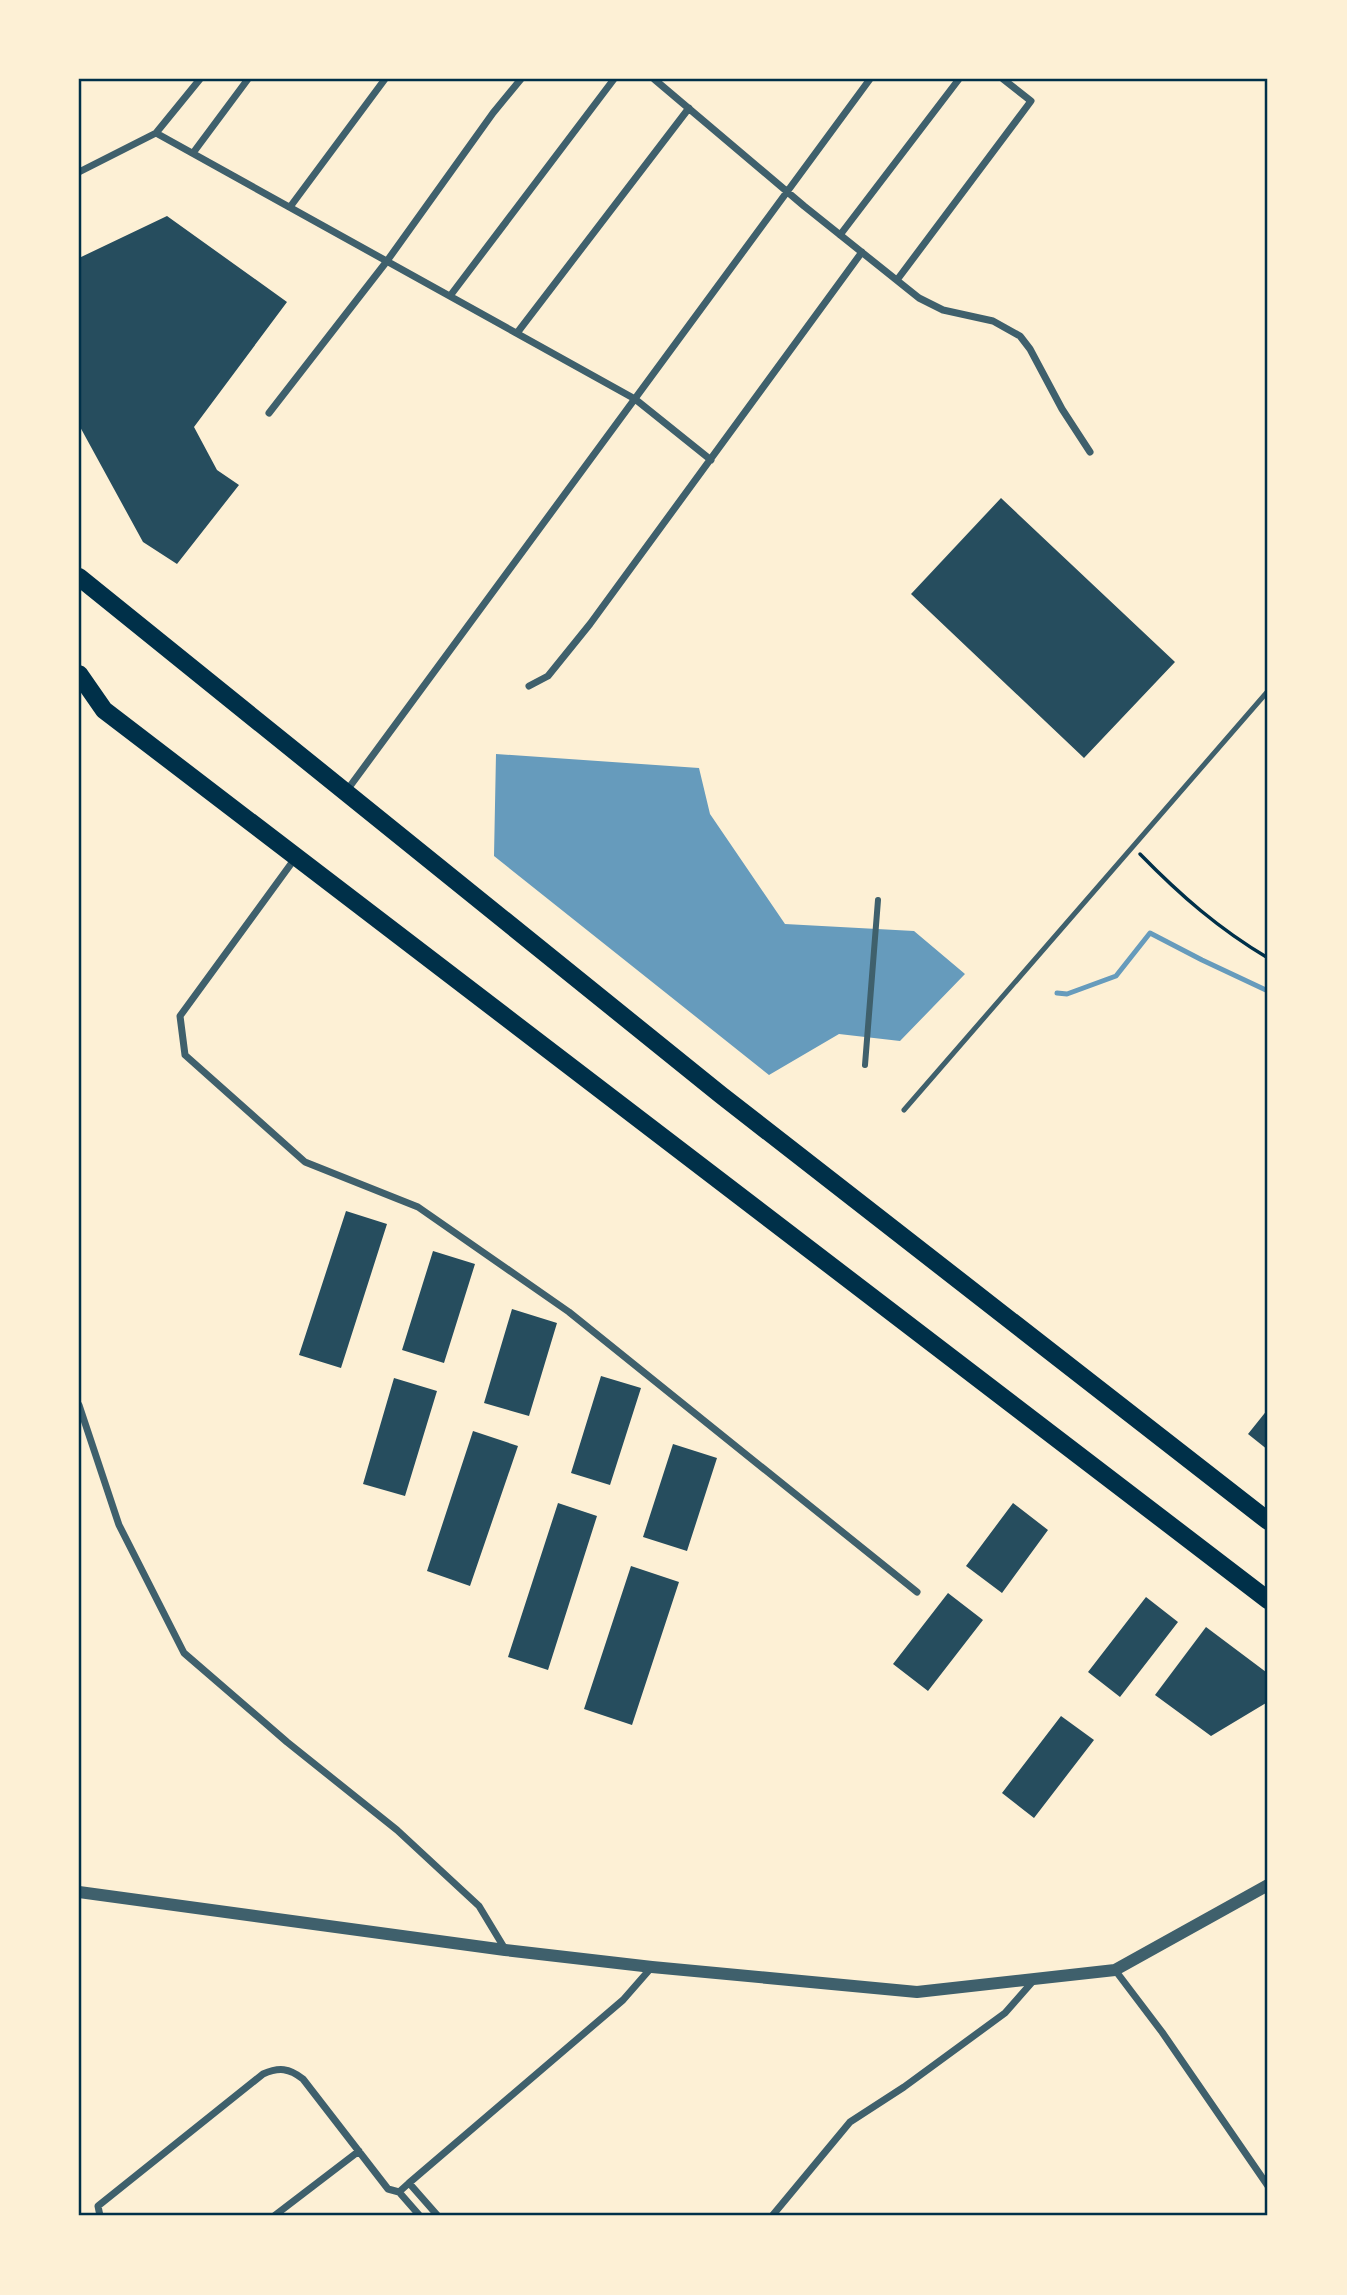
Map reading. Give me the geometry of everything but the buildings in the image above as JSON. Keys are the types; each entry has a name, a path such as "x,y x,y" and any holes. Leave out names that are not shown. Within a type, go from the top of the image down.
{"main road":[{"path":"79,577 732,1104 1268,1521"},
{"path":"79,674 104,710 1268,1600"}],"street":[{"path":"79,172 156,133 200,79"},
{"path":"194,153 248,79"},
{"path":"290,207 385,79"},
{"path":"269,414 387,261 493,113 522,79"},
{"path":"450,296 614,79"},
{"path":"654,79 840,235 931,305 993,321 1020,337 1030,349 1062,409 1090,452"},
{"path":"345,793 870,79"},
{"path":"840,235 958,79"},
{"path":"897,280 1031,101 1003,79"},
{"path":"517,333 689,108"},
{"path":"156,133 635,399 712,460"},
{"path":"529,686 548,676 558,664 712,460 862,252"},
{"path":"296,857 180,1016 185,1055 305,1163 418,1206 569,1311 917,1592"},
{"path":"864,1065 878,900"},
{"path":"79,1405 119,1525 184,1653 428,1858 479,1906 505,1950"},
{"path":"79,1892 505,1950 917,1992 1115,1970 1268,1885"},
{"path":"399,2192 623,2000 652,1967"},
{"path":"1115,1970 1162,2032 1268,2186"},
{"path":"772,2216 850,2122 904,2087 1005,2013 1035,1979"},
{"path":"100,2216 97,2206 263,2074 276,2068 293,2071 303,2078 388,2189 399,2192 420,2216"},
{"path":"274,2216 359,2151"},
{"path":"409,2183 438,2216"}],"lane":[{"path":"904,1110 1268,691"}],"path":[{"path":"1134,847 1177,893 1234,938 1268,958"}],"water":[{"path":"496,754 699,768 710,814 785,924 914,931 965,974 900,1041 839,1034 769,1075 494,856"}],"waterway":[{"path":"1057,993 1067,994 1116,976 1150,933 1268,991"}]}
